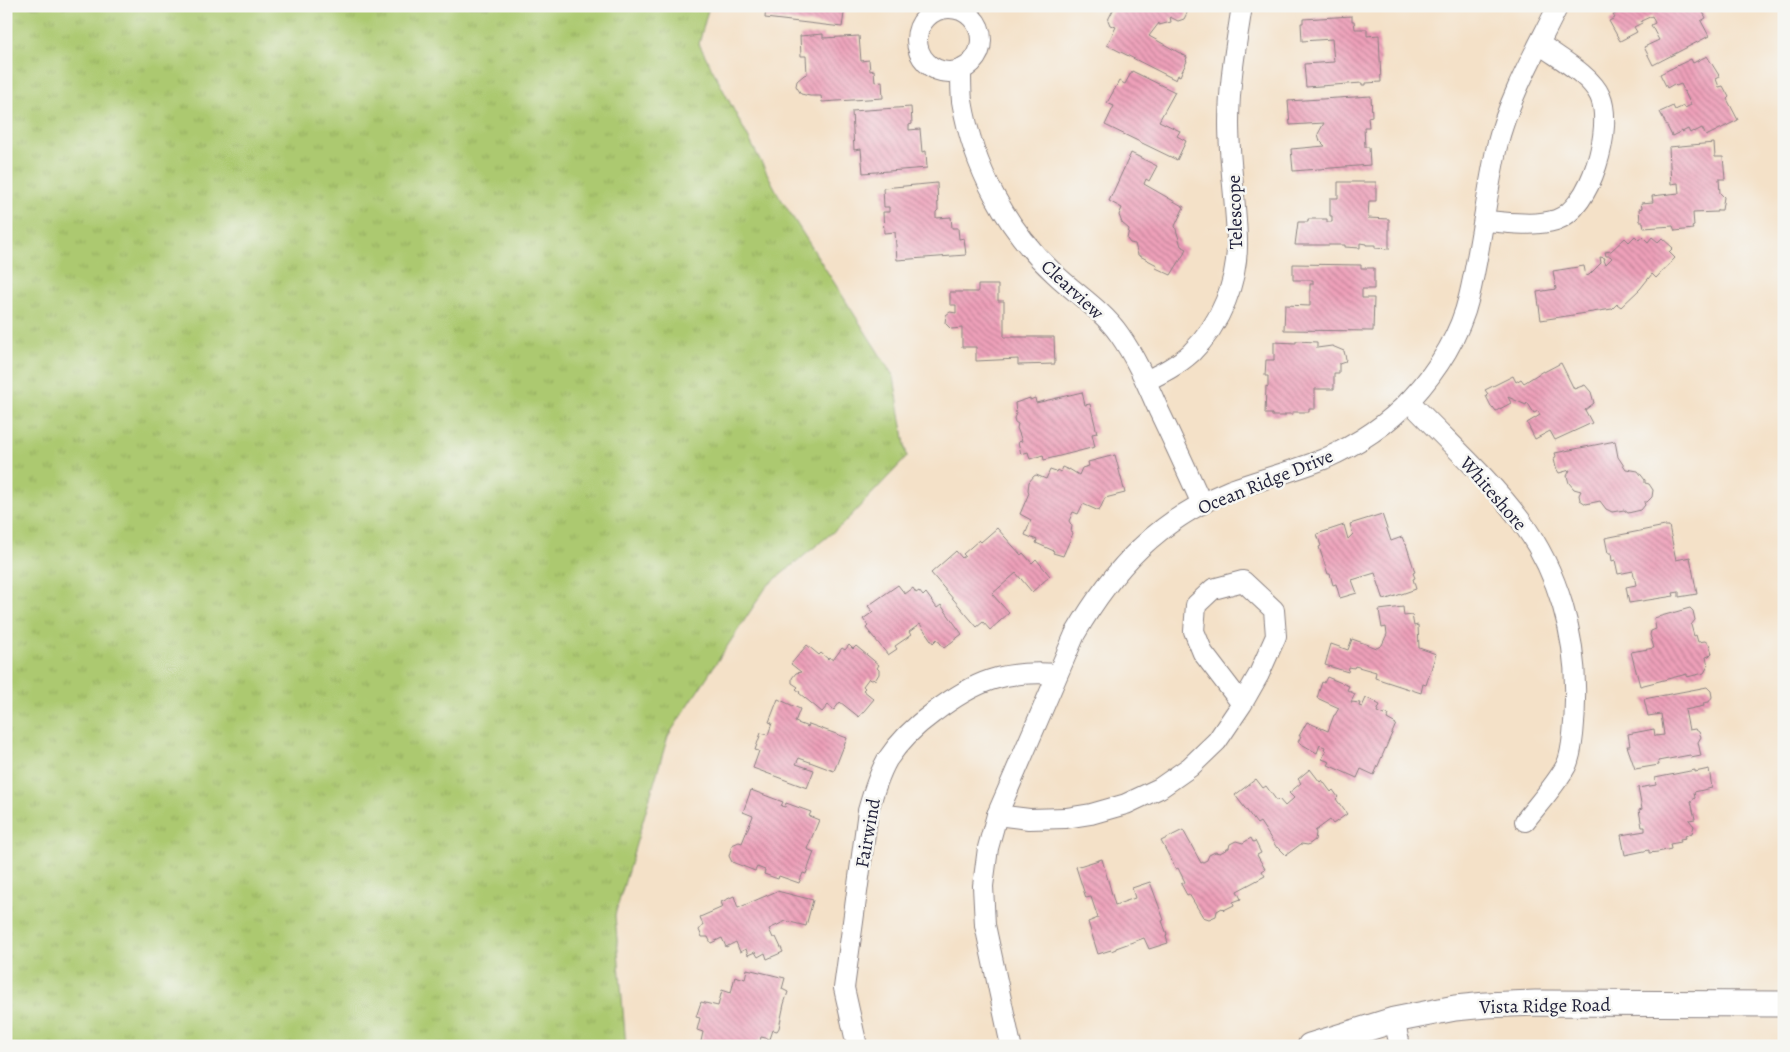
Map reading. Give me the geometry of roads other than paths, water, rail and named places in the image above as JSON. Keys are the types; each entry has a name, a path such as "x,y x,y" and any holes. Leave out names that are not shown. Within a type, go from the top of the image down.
{"street":[{"name":"Telescope","path":"1146,381 1166,371 1191,353 1211,329 1226,302 1234,272 1237,242 1229,124 1230,88 1242,6"},
{"name":"Ocean Ridge Drive","path":"1011,1046 985,925 984,875 988,848 997,815 1075,634 1090,607 1118,570 1151,538 1176,519 1230,491 1324,458 1358,441 1390,419 1409,401 1443,357 1455,334 1469,298 1498,145 1506,117 1558,6"},
{"path":"1484,221 1542,224 1558,220 1571,212 1581,200 1595,173 1602,143 1604,112 1601,96 1591,82 1540,44"},
{"name":"Clearview","path":"961,70 962,99 972,144 990,188 1023,240 1054,274 1097,310 1118,332 1135,358 1202,504"},
{"name":"Whiteshore","path":"1409,401 1503,498 1522,522 1558,590 1567,620 1573,650 1576,681 1574,727 1567,765 1525,821"},
{"path":"997,815 1029,819 1066,818 1091,814 1126,804 1160,788 1190,767 1217,742 1242,704 1259,674 1276,636 1274,610 1243,582 1213,588 1196,605 1194,631 1203,653 1242,704"},
{"name":"Fairwind","path":"857,1046 844,988 868,811 874,788 887,760 906,736 963,692 984,682 1014,674 1057,674"},
{"name":"Vista Ridge Road","path":"1310,1046 1394,1020 1455,1008 1493,1005 1784,1004"},
{"path":"1394,1020 1400,1046"}]}
